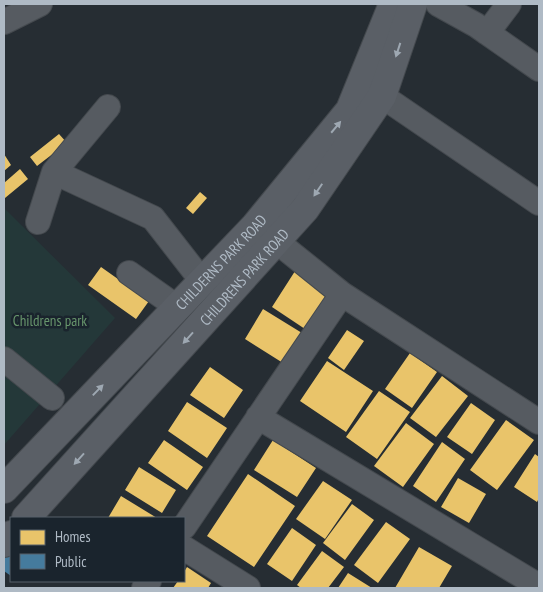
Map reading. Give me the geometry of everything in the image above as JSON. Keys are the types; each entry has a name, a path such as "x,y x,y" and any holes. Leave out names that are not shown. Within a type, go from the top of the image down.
{"street":[{"path":"4,22 40,4"},
{"name":"CHILDERNS PARK ROAD","path":"4,489 255,226 350,110 372,89 393,4"},
{"name":"CHILDRENS PARK ROAD","path":"27,517 305,209 372,89 413,4"},
{"path":"438,4 488,33 539,69"},
{"path":"488,33 509,4"},
{"path":"372,89 539,203"},
{"path":"38,222 54,172 108,107"},
{"path":"54,172 153,218 202,280"},
{"path":"276,241 342,294 539,422"},
{"path":"129,273 177,307"},
{"path":"185,526 342,294"},
{"path":"4,359 52,398"},
{"path":"258,417 539,586"},
{"path":"185,549 248,588"}],"green space":[{"name":"Childrens park","path":"4,208 115,318 4,445"}],"building: Homes":[{"path":"59,134 67,143 37,166 30,157"},
{"path":"4,154 11,165 4,171"},
{"path":"20,169 28,179 5,198 4,183"},
{"path":"200,192 207,198 193,214 186,208"},
{"path":"101,267 149,301 136,319 88,285"},
{"path":"297,268 330,290 305,329 272,307"},
{"path":"263,309 302,333 283,363 245,339"},
{"path":"347,330 364,341 344,370 328,358"},
{"path":"410,353 437,372 412,408 385,389"},
{"path":"327,361 373,391 346,432 300,401"},
{"path":"210,367 243,390 224,418 190,395"},
{"path":"442,376 468,396 436,437 410,418"},
{"path":"379,391 410,412 377,459 346,437"},
{"path":"187,402 227,428 207,458 168,431"},
{"path":"471,403 495,420 472,454 447,437"},
{"path":"506,420 534,440 497,490 470,470"},
{"path":"406,423 434,444 403,487 374,466"},
{"path":"164,440 203,467 187,490 148,463"},
{"path":"273,440 316,468 297,497 254,470"},
{"path":"442,442 465,459 436,502 413,486"},
{"path":"535,454 539,457 539,498 537,502 514,487"},
{"path":"139,467 176,490 162,513 125,490"},
{"path":"248,474 295,506 254,567 207,536"},
{"path":"458,478 486,494 469,523 441,507"},
{"path":"323,481 352,500 325,539 296,519"},
{"path":"121,496 155,517 109,517"},
{"path":"352,504 374,520 345,560 323,543"},
{"path":"386,522 410,539 378,583 354,565"},
{"path":"292,528 316,545 292,581 267,564"},
{"path":"419,547 452,566 439,588 395,588"},
{"path":"322,551 344,567 328,588 301,588 297,585"},
{"path":"187,567 211,583 208,588 173,588 177,582 185,582 185,570"},
{"path":"348,573 372,588 338,588"}],"building: Public":[{"path":"10,545 10,575 4,571 4,554"}]}
